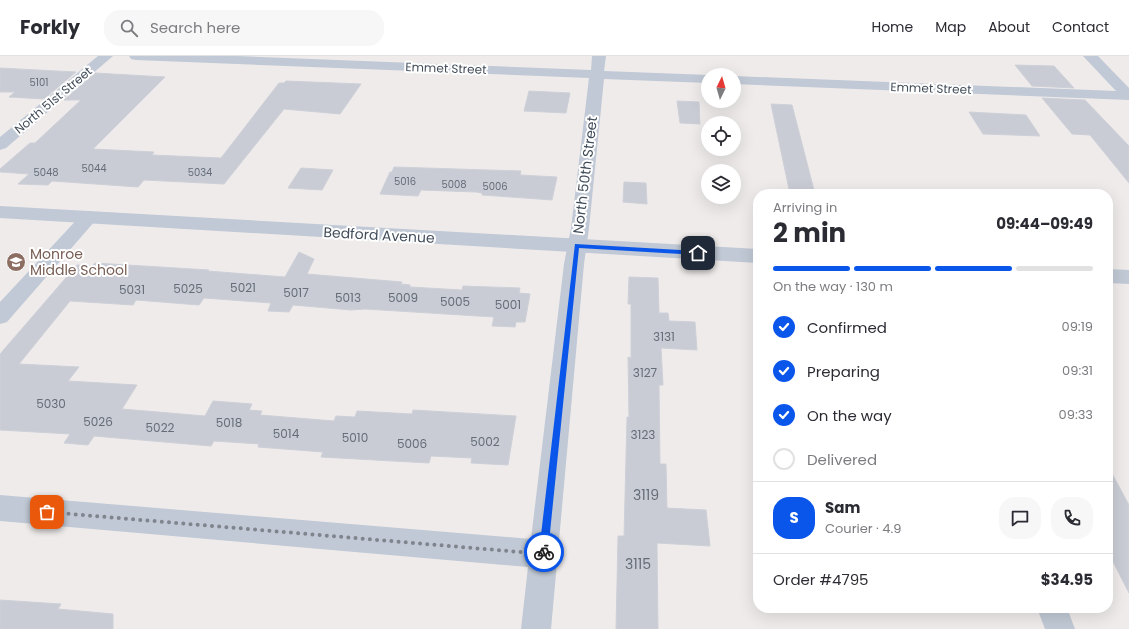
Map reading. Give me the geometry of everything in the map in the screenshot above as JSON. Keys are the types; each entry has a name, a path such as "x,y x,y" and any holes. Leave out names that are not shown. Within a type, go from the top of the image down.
{"street":[{"name":"North 51st Street","path":"0,144 106,56"},
{"name":"Emmet Street","path":"136,56 598,65 701,78"},
{"path":"1090,56 1129,96"},
{"name":"North 50th Street","path":"536,629 598,65"},
{"name":"Emmet Street","path":"741,80 1129,96"},
{"name":"Bedford Avenue","path":"0,212 753,256"},
{"path":"0,316 89,217"},
{"path":"1113,276 1129,277"},
{"path":"0,508 544,554"},
{"path":"1054,613 1060,629"}],"building":[{"path":"1015,65 1054,66 1074,88 1032,86"},
{"path":"0,68 76,72 44,99 9,97 15,92 0,92"},
{"path":"95,73 165,77 93,149 154,152 152,155 221,158 279,83 284,83 286,81 361,84 340,114 284,109 224,184 144,180 138,187 52,181 48,185 18,184 29,174 0,172 0,169 30,143 35,143 81,100 64,100"},
{"path":"529,91 570,93 566,113 524,111"},
{"path":"1042,98 1085,100 1129,146 1129,183 1090,135 1072,134"},
{"path":"677,101 699,102 700,124 680,123"},
{"path":"771,104 792,105 814,189 789,189"},
{"path":"969,112 1026,115 1040,136 983,134"},
{"path":"394,167 521,171 520,175 557,177 552,200 482,195 482,193 476,192 421,190 418,196 380,194 390,172 392,172"},
{"path":"301,168 333,170 322,190 288,188"},
{"path":"624,182 646,183 647,204 623,202"},
{"path":"299,252 314,259 307,274 402,282 401,284 410,285 410,287 462,290 463,286 520,288 519,293 530,294 525,322 516,322 515,327 492,326 494,317 365,309 351,310 293,305 289,312 268,311 271,303 204,298 199,305 136,300 133,305 70,301 19,364 79,367 68,381 137,385 122,409 205,416 213,401 252,404 249,410 262,411 260,415 334,421 336,416 355,417 357,411 412,414 413,410 516,416 508,465 471,463 472,458 431,456 429,463 321,457 323,452 258,447 259,444 214,441 211,446 94,436 88,445 64,443 70,434 0,430 0,354 77,265 92,266 95,263 209,270 208,271 285,277"},
{"path":"629,277 658,278 659,313 668,313 669,321 695,322 697,350 661,348 663,385 659,385 660,464 666,464 667,508 706,510 710,546 657,543 658,629 616,629 618,536 624,536 627,417 629,417 628,357 631,358 631,304 628,304"},
{"path":"1113,475 1129,505 1129,593 1113,562"},
{"path":"0,600 61,604 58,609 113,614 113,629 0,629"}],"way so far":[{"path":"47,512 544,554 544,552"}],"place":[{"name":"Monroe Middle School","path":"16,262"}],"route":[{"path":"544,552 577,246 698,253"}]}
